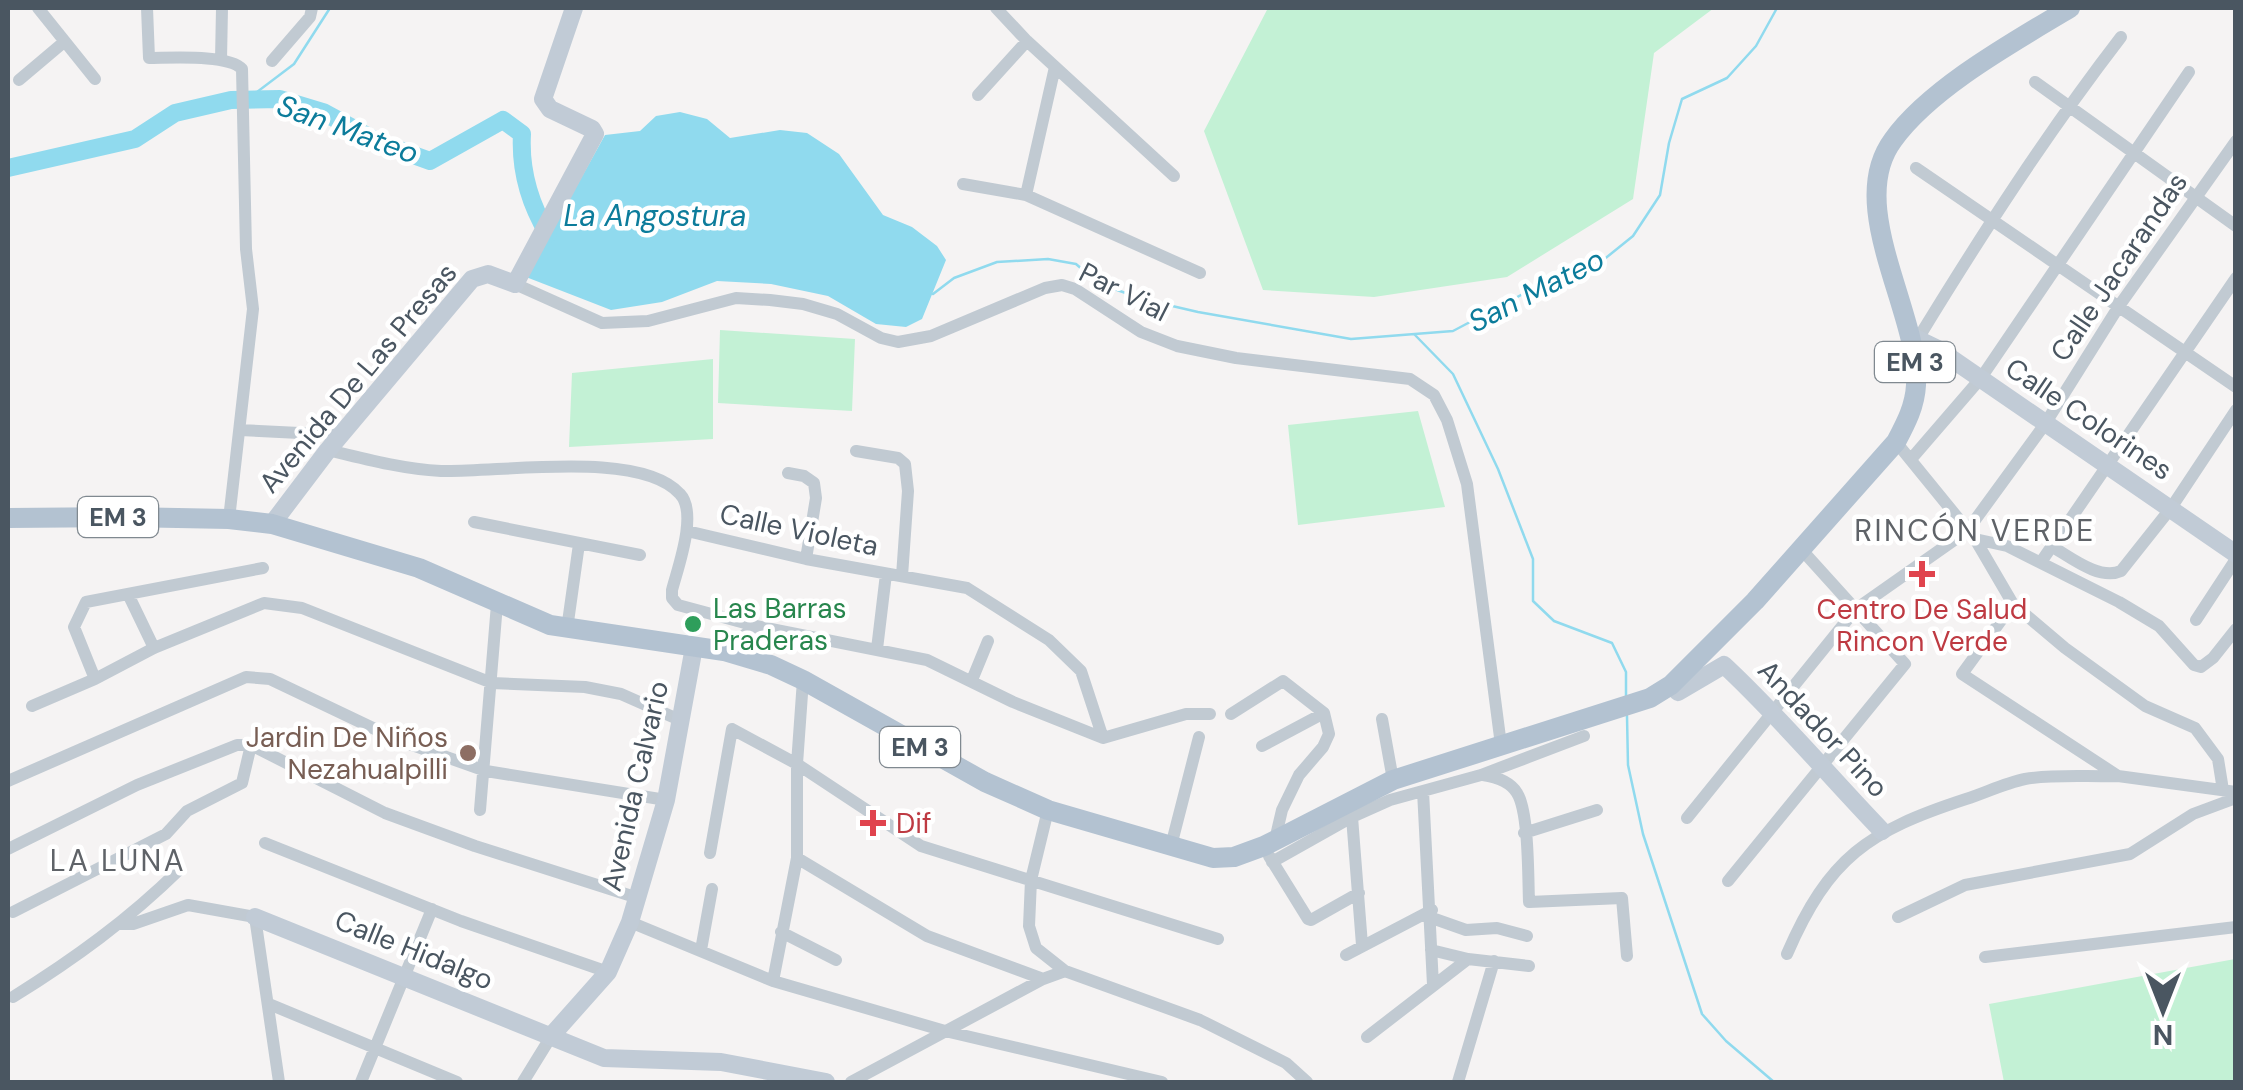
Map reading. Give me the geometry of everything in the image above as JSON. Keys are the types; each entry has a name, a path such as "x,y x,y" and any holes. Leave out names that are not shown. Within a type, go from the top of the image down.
{"main road":[{"name":"EM 3","path":"8,518 228,519 272,524 419,568 533,620 567,629 724,651 770,665 804,680 985,782 1048,810 1213,858 1234,858 1270,849 1392,780 1639,701 1670,685 1755,601 1896,442 1912,412 1916,384 1914,336 1880,228 1876,199 1888,149 1894,138 1939,94 1982,62 2070,8"}],"street":[{"path":"38,8 95,79"},
{"path":"147,8 146,56 222,60 241,66 246,250 252,309 228,519"},
{"path":"222,8 222,60"},
{"path":"272,61 310,16 312,8"},
{"path":"515,284 594,140 592,129 550,108 543,99 574,8"},
{"path":"996,8 1174,176"},
{"path":"1914,336 2068,106 2121,37"},
{"path":"978,96 1027,41"},
{"path":"20,80 64,42"},
{"path":"1026,196 1055,67"},
{"path":"1912,458 1980,378 2189,72"},
{"path":"2035,82 2236,226"},
{"name":"Calle Jacarandas","path":"1687,818 1856,608 1971,535 2119,306 2236,141"},
{"path":"1916,168 2236,387"},
{"path":"963,184 1026,196 1200,273"},
{"name":"Avenida De Las Presas","path":"272,524 340,435 472,279 488,274 515,284"},
{"path":"2041,562 2236,278"},
{"name":"Par Vial","path":"515,284 602,323 648,322 736,298 770,300 837,314 881,338 898,342 931,336 1045,288 1062,285 1076,289 1141,332 1177,346 1236,358 1410,379 1434,395 1447,420 1467,484 1501,745"},
{"name":"Calle Colorines","path":"1914,336 2236,556"},
{"path":"2050,546 2094,570 2113,574 2121,570 2171,508 2236,410"},
{"path":"240,430 340,435"},
{"path":"1896,442 1971,535 2013,604 2065,648 2145,706 2195,728 2218,760 2231,794"},
{"name":"Calle Violeta","path":"328,450 390,465 438,471 588,466 634,472 665,482 683,496 688,512 687,531 806,559 967,588 1049,640 1081,672 1103,738"},
{"path":"856,451 898,458 905,464 908,492 902,576"},
{"path":"788,473 814,482 816,498 806,559"},
{"path":"474,522 640,555"},
{"path":"687,531 672,598 678,606 756,626 928,660 1013,702 1103,738 1186,714 1210,714"},
{"path":"1971,535 2041,562 2159,626 2194,665 2201,667 2213,658 2236,629"},
{"path":"567,629 580,544"},
{"path":"1728,881 1905,664 1802,548"},
{"path":"2196,620 2236,556"},
{"path":"95,679 74,627 86,602 263,568"},
{"path":"877,649 886,574"},
{"path":"128,594 154,648"},
{"path":"32,706 154,648 264,604 302,608 492,683 621,694 682,721"},
{"path":"480,810 497,604"},
{"path":"2013,604 1962,674 2118,776"},
{"path":"724,651 756,626"},
{"path":"972,680 988,640"},
{"name":"Avenida Calvario","path":"522,1082 552,1035 608,972 630,922 666,800 694,647"},
{"name":"Andador Pino","path":"1670,685 1678,692 1724,665 1771,710 1882,831"},
{"path":"8,780 258,676 270,678 398,740 486,771 666,800"},
{"path":"773,981 797,858 797,764 804,680"},
{"path":"1231,714 1284,681 1324,713 1329,734 1324,747 1299,775 1282,810 1270,849 1311,920 1359,893"},
{"path":"1262,746 1324,713"},
{"path":"1382,718 1392,780"},
{"path":"710,853 732,729 797,764 921,846 1218,939"},
{"path":"1171,846 1199,736"},
{"path":"1270,849 1390,800 1481,775 1584,736"},
{"path":"8,848 137,785 237,745 251,745 385,813 638,898"},
{"path":"13,912 166,834 187,811 242,784 251,745"},
{"path":"1481,775 1497,778 1516,789 1522,806 1530,902 1622,898 1627,956"},
{"path":"1787,954 1803,917 1835,870 1882,831 1924,812 2026,779 2118,776 2231,794"},
{"path":"1424,791 1433,985"},
{"path":"1898,918 1965,885 2130,854 2231,794"},
{"path":"1048,810 1031,880 1030,937 1036,948 1065,970 1200,1020 1286,1063 1308,1082"},
{"path":"1524,833 1597,810"},
{"path":"1352,817 1362,946"},
{"path":"265,843 608,972"},
{"path":"797,858 927,936 1042,979"},
{"path":"12,996 83,953 180,869"},
{"path":"702,950 712,889"},
{"path":"121,924 132,924 188,905 254,916 278,1082"},
{"path":"361,1082 432,909"},
{"path":"1346,955 1432,914 1466,930 1497,928 1527,936"},
{"name":"Calle Hidalgo","path":"254,916 604,1058 720,1062 826,1082"},
{"path":"630,922 773,981 945,1031 1162,1082"},
{"path":"1986,958 2236,926"},
{"path":"781,932 836,960"},
{"path":"1432,950 1468,959 1529,966"},
{"path":"1368,1037 1468,959"},
{"path":"1458,1082 1494,961"},
{"path":"851,1082 1065,970"},
{"path":"269,1004 457,1082"}],"green space":[{"path":"1268,8 1714,8 1654,53 1633,199 1507,277 1374,297 1263,290 1204,131"},
{"path":"720,330 855,339 852,411 718,403"},
{"path":"713,359 713,439 569,447 572,373"},
{"path":"1418,411 1445,507 1298,525 1288,425"},
{"path":"2235,959 2235,1082 2004,1082 1989,1004"}],"water":[{"name":"La Angostura","path":"680,112 707,119 730,138 780,130 807,133 839,154 883,215 912,227 937,246 946,260 922,319 906,327 876,324 828,296 771,284 717,281 662,302 611,310 526,277 605,135 640,131 656,116"}],"waterway":[{"path":"249,98 294,64 330,8"},
{"name":"San Mateo","path":"933,294 954,278 997,262 1048,259 1076,264 1098,283 1142,299 1198,312 1351,339 1453,331 1553,278 1602,261 1633,236 1660,195 1682,99 1727,78 1756,46 1777,8"},
{"name":"San Mateo","path":"8,168 135,139 175,113 231,100 280,99 323,112 380,143 430,161 503,120 522,134 528,186 548,234"},
{"path":"1415,335 1453,374 1498,469 1533,559 1533,601 1554,621 1612,643 1626,672 1626,698"},
{"path":"1627,716 1628,765 1643,834 1702,1014 1726,1041 1774,1082"}],"place":[{"name":"Centro De Salud Rincon Verde","path":"1922,574"},
{"name":"Las Barras Praderas","path":"693,624"},
{"name":"Jardin De Niños Nezahualpilli","path":"468,753"},
{"name":"Dif","path":"873,823"}],"district":[{"name":"RINCÓN VERDE","path":"1975,530"},
{"name":"LA LUNA","path":"118,860"}]}
